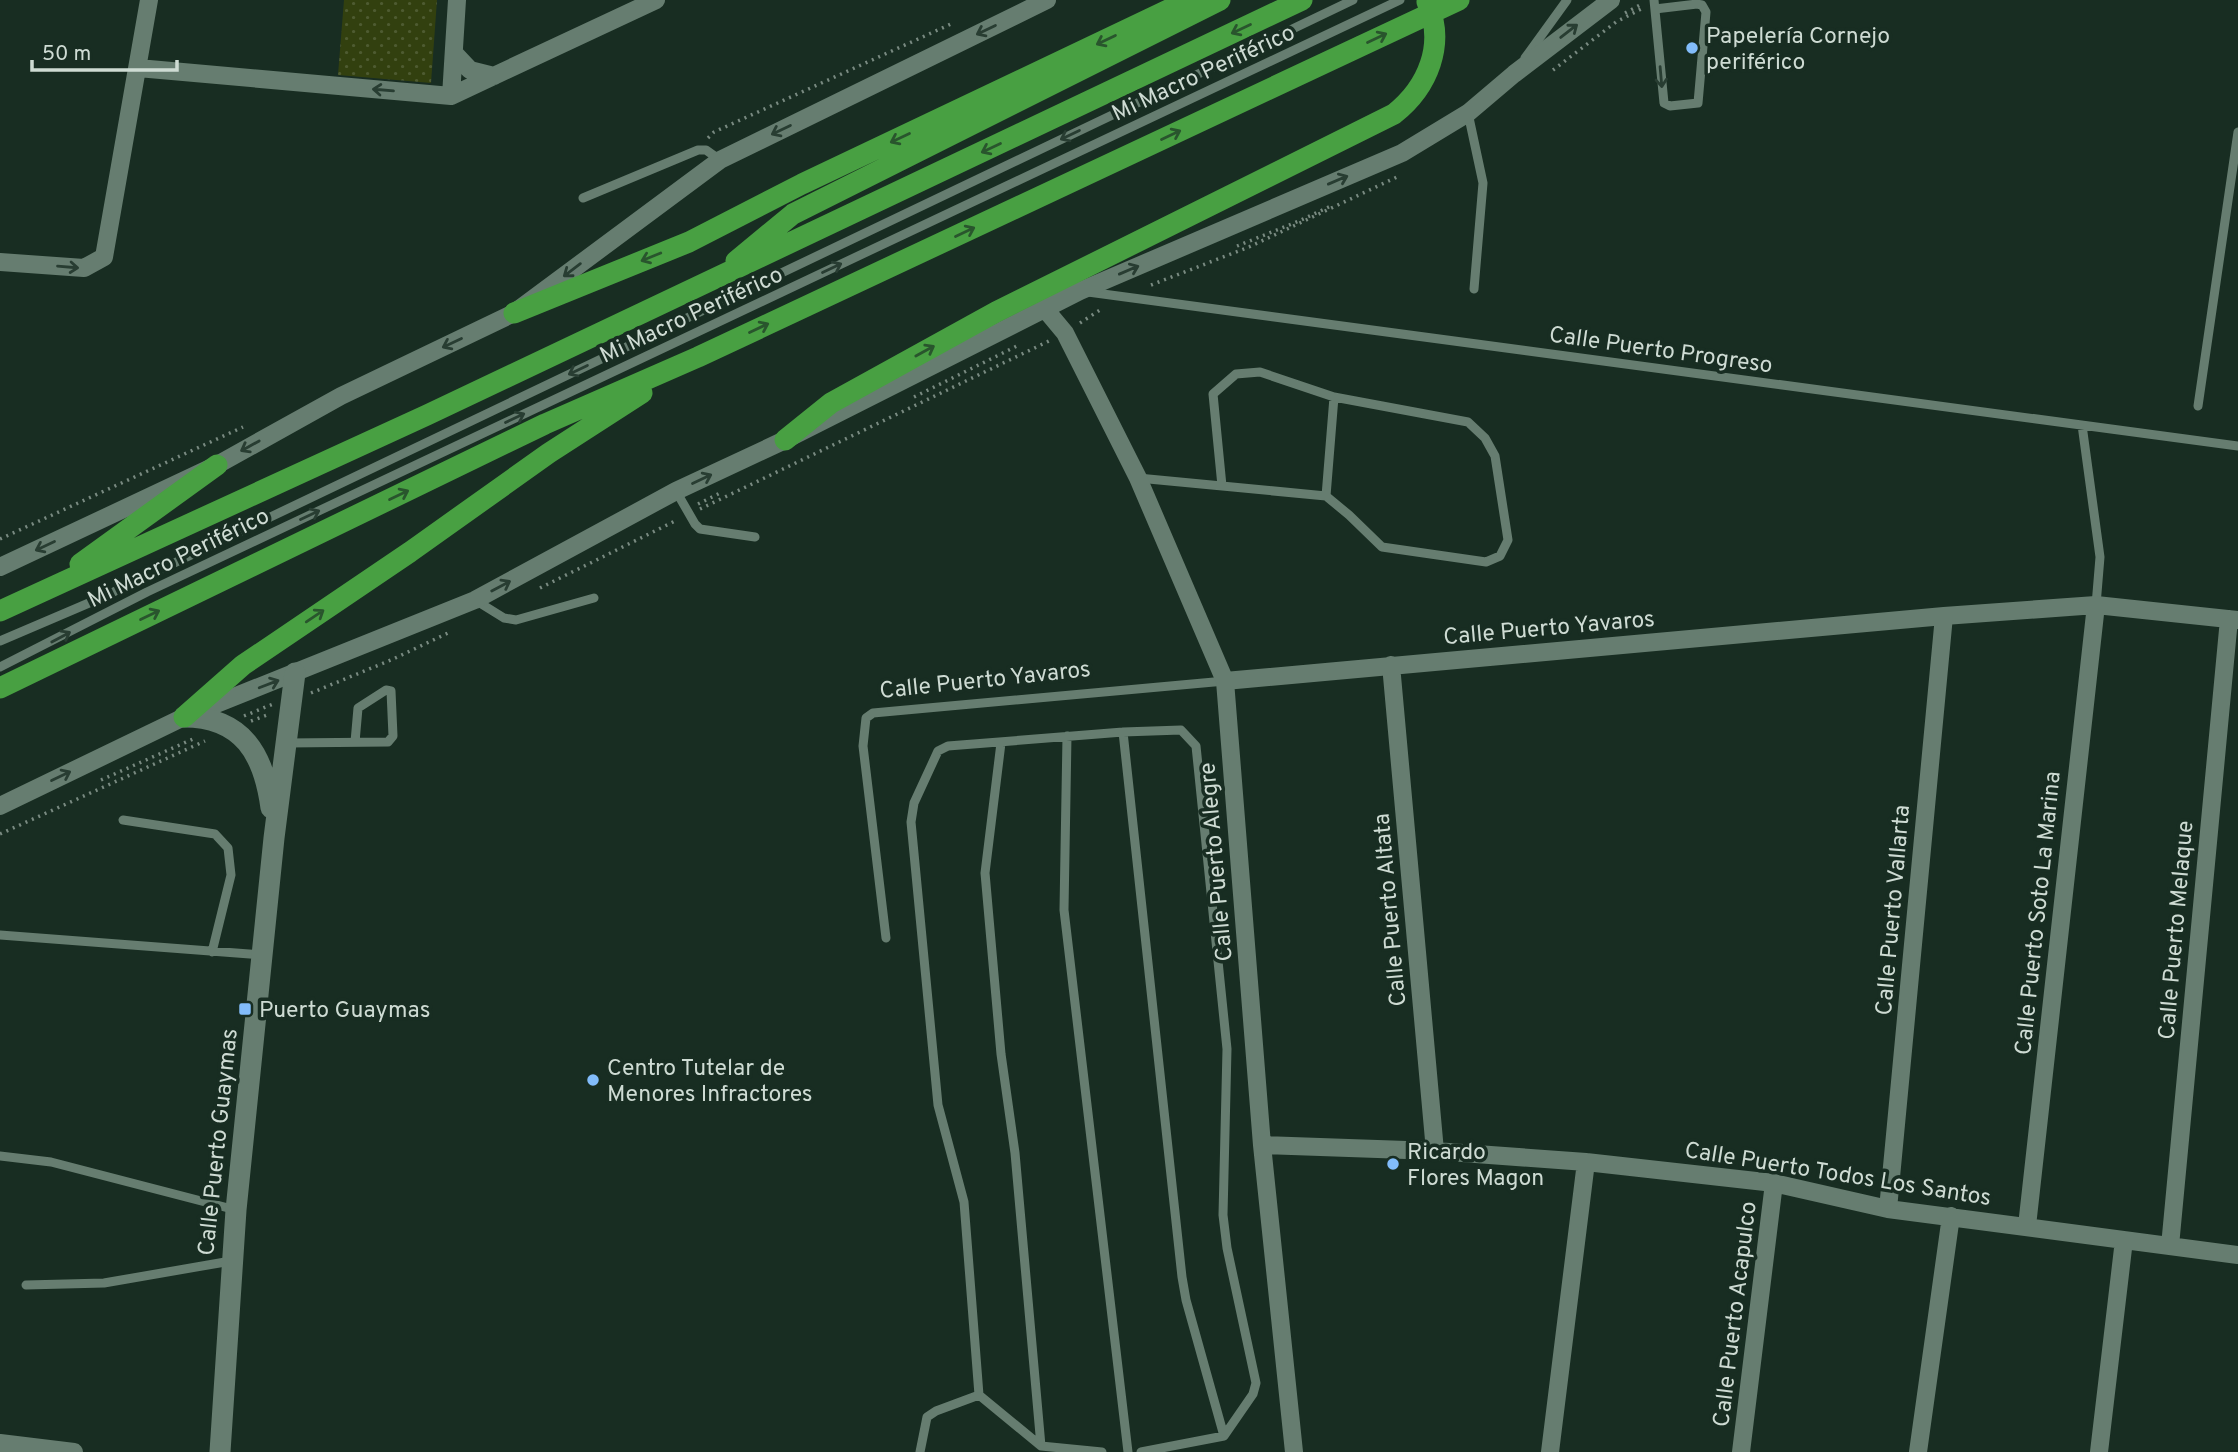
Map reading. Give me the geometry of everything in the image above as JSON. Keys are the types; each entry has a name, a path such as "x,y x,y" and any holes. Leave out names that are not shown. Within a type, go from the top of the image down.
{"highway":[{"path":"514,313 689,242 803,184 1189,0"},
{"path":"689,242 793,214 1220,0"},
{"path":"0,611 427,415 1302,0"},
{"path":"785,440 831,403 996,312 1387,118 1406,105 1424,80 1434,52 1433,22 1426,0"},
{"path":"0,688 545,424 698,358 1459,0"},
{"path":"710,282 793,214"},
{"path":"184,717 243,664 410,552 549,453 698,358"},
{"path":"43,590 217,465"}],"street":[{"path":"0,261 84,268 104,257 149,0"},
{"path":"451,96 457,0"},
{"path":"138,68 451,96 656,0"},
{"path":"0,567 217,465 341,396 514,313 720,160 1047,0"},
{"path":"0,806 184,717 475,600 676,491 785,440 1080,291 1402,153 1468,114 1514,74 1611,0"},
{"path":"454,54 470,70 494,76"},
{"name":"Calle Puerto Alegre","path":"1045,309 1065,333 1138,478 1225,681 1262,1145 1294,1452"},
{"name":"Calle Puerto Yavaros","path":"1225,681 1944,616 2096,606 2234,620"},
{"name":"Calle Puerto Soto La Marina","path":"2027,1226 2096,606"},
{"name":"Calle Puerto Vallarta","path":"1888,1209 1944,616"},
{"name":"Calle Puerto Melaque","path":"2170,1246 2234,620"},
{"name":"Calle Puerto Altata","path":"1391,665 1435,1151"},
{"name":"Calle Puerto Guaymas","path":"220,1452 231,1261 274,838 295,673"},
{"path":"184,717 209,719 232,729"},
{"name":"Calle Puerto Guaymas","path":"232,729 243,736 265,773 274,838"},
{"name":"Calle Puerto Todos Los Santos","path":"1262,1145 1435,1151 1586,1162 1774,1183 1888,1209 2238,1255"},
{"path":"1550,1452 1586,1162"},
{"name":"Calle Puerto Acapulco","path":"1741,1452 1774,1183"},
{"path":"1918,1452 1951,1216"},
{"path":"2099,1452 2124,1240"},
{"path":"0,1443 74,1452"}],"lane":[{"name":"Mi Macro Periférico","path":"0,641 103,597 1353,0"},
{"name":"Mi Macro Periférico","path":"0,667 147,592 1400,0"},
{"path":"1514,74 1567,0"},
{"path":"1654,3 1703,5 1706,12 1698,103 1670,106 1664,103 1654,3"},
{"path":"1468,114 1483,183 1474,289"},
{"path":"2198,406 2238,132"},
{"path":"583,198 698,150 706,150 720,160"},
{"name":"Calle Puerto Progreso","path":"1080,291 2238,446"},
{"path":"1138,478 1326,496 1349,514 1382,547 1486,562 1500,556 1508,540 1495,456 1485,438 1468,422 1334,397 1260,372 1236,374 1213,394 1222,486"},
{"path":"1326,496 1334,397"},
{"path":"2082,425 2100,557 2096,606"},
{"path":"676,491 700,529 754,537"},
{"path":"475,600 504,618 516,620 594,598"},
{"name":"Calle Puerto Yavaros","path":"886,938 863,746 866,718 873,713 1225,681"},
{"path":"287,743 355,743 388,742 392,740 391,691 386,691 358,708 355,743"},
{"path":"1102,1452 1041,1446 979,1395 964,1202 937,1105 911,822 914,803 938,751 948,746 1181,730 1196,746 1227,1049 1223,1215 1227,1248 1256,1383 1253,1394 1224,1436 1141,1452"},
{"path":"1123,732 1185,1300 1224,1436"},
{"path":"1067,736 1064,910 1128,1452"},
{"path":"1001,743 985,873 1001,1054 1015,1153 1041,1446"},
{"path":"123,820 215,834 228,848 231,875 212,952"},
{"path":"0,935 262,955"},
{"path":"0,1156 51,1162 236,1210"},
{"path":"26,1285 104,1283 231,1261"},
{"path":"920,1452 927,1418 936,1411 979,1395"}],"path":[{"path":"1546,75 1616,22 1654,3"},
{"path":"698,150 714,132 954,23"},
{"path":"530,593 1065,333 1121,296 1249,247 1406,172"},
{"path":"0,539 253,423"},
{"path":"0,834 135,771 278,710 292,701 391,660 459,627"}],"green space":[{"path":"344,0 437,0 431,83 338,75"}],"place":[{"name":"Papelería Cornejo periférico","path":"1692,48"},
{"name":"Puerto Guaymas","path":"245,1009"},
{"name":"Centro Tutelar de Menores Infractores","path":"593,1080"},
{"name":"Ricardo Flores Magon","path":"1393,1164"}]}
